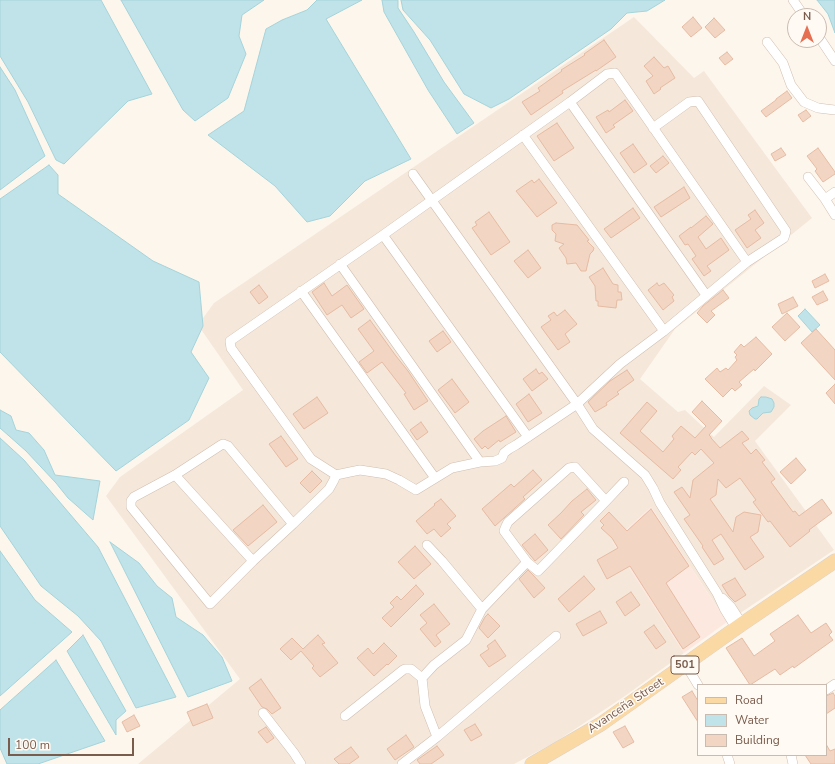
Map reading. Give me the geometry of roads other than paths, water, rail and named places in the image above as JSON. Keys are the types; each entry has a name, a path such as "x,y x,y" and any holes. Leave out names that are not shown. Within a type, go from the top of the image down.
{"main road":[{"name":"Avanceña Street","path":"532,764 601,724 739,626 835,561"}],"street":[{"path":"767,42 783,63 791,85 804,102 818,108 835,110"},
{"path":"826,48 835,61"},
{"path":"653,128 689,102 698,101 786,231 784,238 747,262 664,331 620,364 577,404 509,449 504,453 502,458 495,461 480,462 452,468 416,490 386,474 360,470 336,475 311,459 231,348 230,341 383,235 608,74 615,74 747,262"},
{"path":"570,102 706,296"},
{"path":"524,135 664,331"},
{"path":"413,174 577,404 593,429 645,475 660,503 717,593 731,607 739,626"},
{"path":"808,177 835,215"},
{"path":"825,199 835,192"},
{"path":"383,235 528,437"},
{"path":"340,264 480,462"},
{"path":"301,291 435,478"},
{"path":"293,524 226,445 221,445 175,475 134,497 131,501 131,507 210,604 293,524 328,489 336,475"},
{"path":"606,501 575,467 570,468 508,522 504,531 527,562 538,571 606,501 624,482"},
{"path":"175,475 253,562"},
{"path":"427,545 482,609"},
{"path":"422,678 434,665 466,640 482,609 527,562"},
{"path":"402,764 556,636"},
{"path":"686,665 697,684"},
{"path":"345,716 402,670 411,669 422,678 425,706 436,737"},
{"path":"263,713 301,764"}],"water":[{"path":"0,0 101,0 152,94 128,101 64,164 56,160 28,102 0,56"},
{"path":"121,0 264,0 242,15 239,36 246,54 228,98 195,121 183,110"},
{"path":"317,0 362,0 326,19 411,159 365,181 330,216 307,222 275,186 208,135 244,111 266,29 282,20 307,10"},
{"path":"382,0 398,0 398,8 444,82 474,123 457,134 428,90 384,12"},
{"path":"401,0 665,0 647,11 627,13 611,29 509,99 491,108 464,94 430,40 403,10"},
{"path":"817,0 835,0 835,33 827,13 827,8 823,8"},
{"path":"0,67 15,90 45,156 0,190"},
{"path":"49,165 58,175 58,194 153,261 199,282 203,326 191,352 209,378 189,420 116,471 0,352 0,199"},
{"path":"805,309 820,325 812,332 798,316"},
{"path":"761,397 772,399 774,407 771,412 763,413 755,419 750,415 749,411 758,406 759,399"},
{"path":"0,410 11,416 16,430 29,433 44,450 55,475 100,481 93,520 68,498 26,451 0,428"},
{"path":"0,438 24,460 98,547 176,697 136,708 101,641 78,616 41,586 0,526"},
{"path":"110,542 139,563 157,586 172,598 176,617 203,635 222,657 232,681 188,697"},
{"path":"0,551 35,600 72,632 0,696"},
{"path":"83,635 126,711 116,720 116,735 67,651"},
{"path":"56,660 105,741 38,764 7,764 0,748 0,710"}]}
